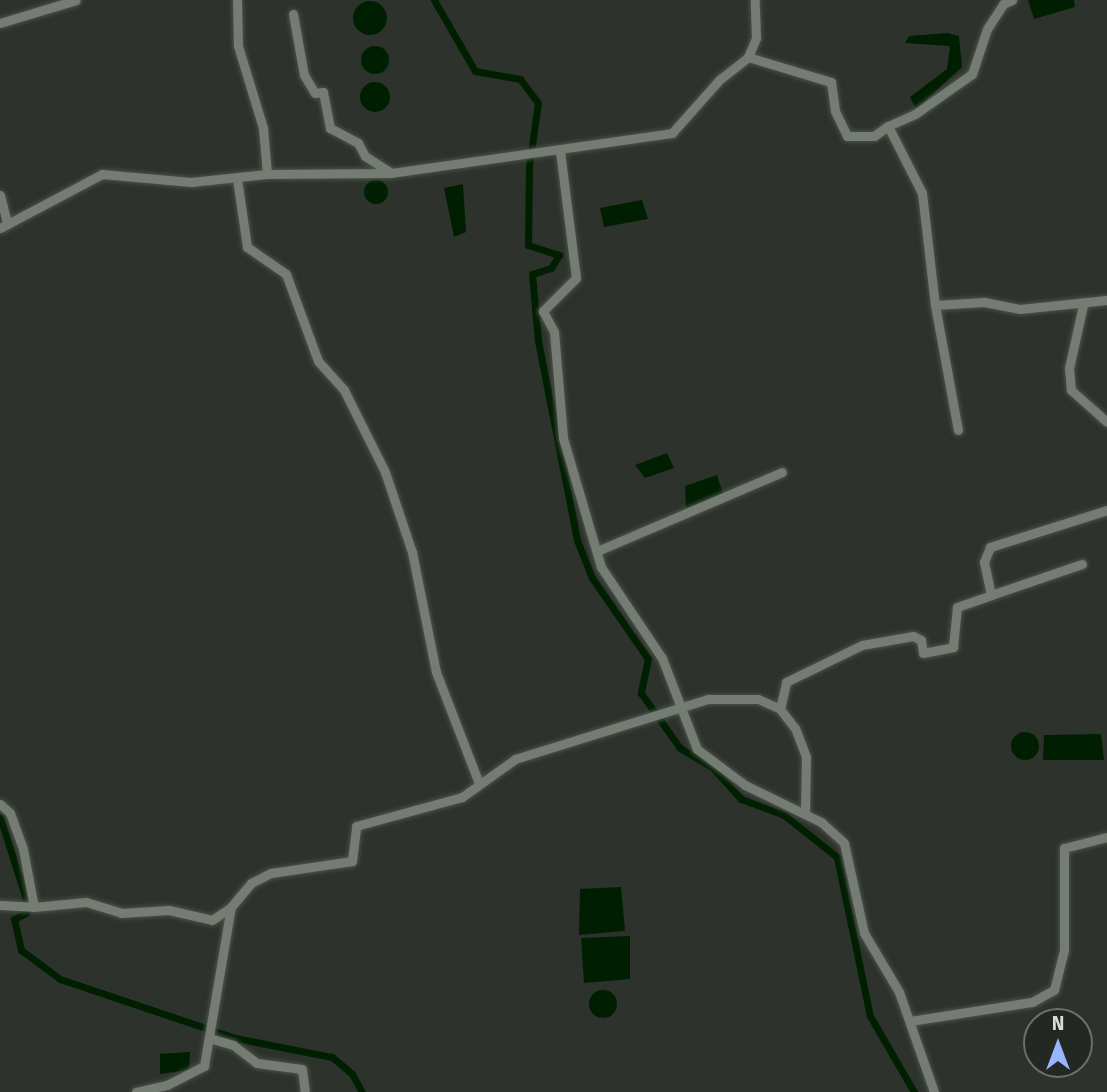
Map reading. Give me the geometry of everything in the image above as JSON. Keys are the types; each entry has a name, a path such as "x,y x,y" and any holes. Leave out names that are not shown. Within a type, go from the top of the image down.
{"street":[{"path":"0,23 76,0"},
{"path":"237,0 238,46 263,128 267,174"},
{"path":"0,195 4,226 102,174 237,179 267,174 391,173 506,156 556,152 672,133 719,80 748,57 756,38 755,0"},
{"path":"748,57 831,82 835,111 847,136 874,136 888,126 915,114 972,74 987,29 1003,4 1012,0"},
{"path":"293,14 304,75 315,93 323,92 330,128 358,143 365,156 391,173"},
{"path":"888,126 922,193 935,305 958,430"},
{"path":"556,152 576,278 543,311 556,346 563,438 597,551 610,584 662,658 678,708 697,749 746,785 805,813 844,843 864,933 910,1021 934,1092"},
{"path":"237,179 247,247 286,274 318,360 344,390 385,472 412,552 436,672 478,781"},
{"path":"935,305 1083,305 1107,300"},
{"path":"1083,305 1069,368 1071,390 1107,422"},
{"path":"597,551 782,472"},
{"path":"991,595 984,562 989,547 1107,510"},
{"path":"780,709 786,682 862,645 912,636 920,640 923,653 953,647 957,607 1082,564"},
{"path":"0,905 34,907 86,902 121,913 169,910 212,920 231,907 251,883 271,873 352,861 356,826 450,803 478,781 533,752 644,722 678,708 740,696 780,709 795,728 806,757 805,813"},
{"path":"0,804 10,813 23,849 34,907"},
{"path":"910,1021 1032,1002 1054,990 1064,950 1064,848 1107,837"},
{"path":"136,1092 167,1085 204,1066 231,907"},
{"path":"209,1038 233,1045 257,1063 302,1069 305,1092"}],"shaded area":[{"path":"1028,0 1074,0 1075,7 1034,19"},
{"path":"370,1 382,6 387,18 382,30 370,35 358,30 353,18 358,6"},
{"path":"948,33 959,36 962,67 916,109 910,97 947,69 950,46 905,43 909,36"},
{"path":"375,46 385,50 389,60 385,70 375,74 365,70 361,60 365,50"},
{"path":"375,82 386,86 390,97 386,108 375,112 364,108 360,97 364,86"},
{"path":"376,180 384,184 388,192 384,200 376,204 368,200 364,192 368,184"},
{"path":"463,184 466,232 454,237 444,188"},
{"path":"642,200 648,219 604,227 600,208"},
{"path":"667,453 674,468 645,478 635,465"},
{"path":"717,475 723,494 686,508 685,486"},
{"path":"1025,732 1035,736 1039,746 1035,756 1025,760 1015,756 1011,746 1015,736"},
{"path":"1101,734 1104,760 1043,760 1044,735"},
{"path":"621,887 625,931 579,935 580,889"},
{"path":"630,936 630,979 584,983 581,938"},
{"path":"603,990 613,994 617,1004 613,1014 603,1018 593,1014 589,1004 593,994"},
{"path":"190,1052 189,1070 160,1074 160,1054"}],"waterway":[{"path":"434,0 475,71 520,79 538,103 529,166 528,245 559,255 551,268 532,274 538,341 577,540 592,578 648,659 641,693 680,748 712,767 741,799 784,815 837,857 870,1016 914,1092"},
{"path":"0,817 27,902"},
{"path":"26,913 14,919 21,950 60,979 235,1038 332,1057 352,1074 362,1092"}]}
